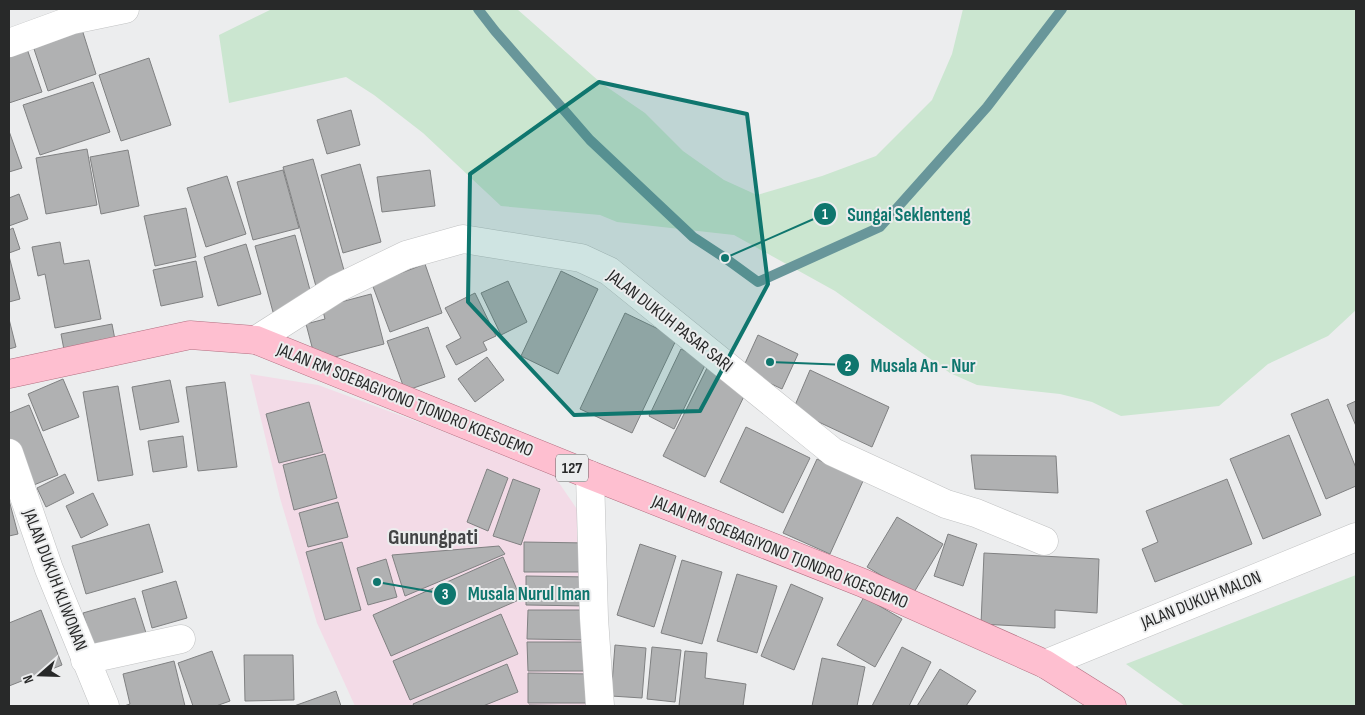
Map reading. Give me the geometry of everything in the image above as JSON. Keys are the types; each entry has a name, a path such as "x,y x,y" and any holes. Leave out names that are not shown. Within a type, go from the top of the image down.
{"main road":[{"name":"JALAN RM SOEBAGIYONO TJONDRO KOESOEMO","path":"9,374 190,335 256,340 863,583 1045,664 1104,704"}],"street":[{"path":"9,43 72,20 125,9"},
{"name":"JALAN DUKUH PASAR SARI","path":"256,340 345,285 406,255 463,239 581,258 609,271 833,452 946,504 976,513 1044,540"},
{"name":"JALAN DUKUH KLIWONAN","path":"9,454 49,569 105,706"},
{"path":"590,475 594,618 600,706"},
{"name":"JALAN DUKUH MALON","path":"1045,664 1356,536"},
{"path":"86,660 180,639"}],"highlighted area":[{"path":"599,82 747,114 768,284 700,411 574,415 468,302 470,174"}],"shaded area":[{"path":"250,374 318,385 553,474 596,537 599,706 355,706 317,623 280,498"}],"green space":[{"path":"272,9 517,9 601,83 645,113 683,151 724,180 757,195 822,176 876,156 932,100 952,54 963,9 1356,9 1356,310 1328,336 1268,364 1219,406 1121,416 1092,402 1060,394 977,385 950,373 835,291 734,235 617,222 600,215 501,206 423,133 374,95 346,77 229,103 219,35"},
{"path":"1356,575 1356,706 1185,706 1126,664"}],"building":[{"path":"80,23 96,74 48,91 31,40"},
{"path":"25,43 42,92 9,103 9,48"},
{"path":"149,58 171,125 121,141 99,75"},
{"path":"93,82 110,132 40,155 23,105"},
{"path":"351,110 360,145 327,154 317,120"},
{"path":"9,131 22,168 9,172"},
{"path":"87,149 97,205 46,214 36,158"},
{"path":"128,150 139,206 101,214 90,157"},
{"path":"313,159 347,281 317,290 283,167"},
{"path":"360,164 381,242 343,253 321,175"},
{"path":"283,170 299,228 253,240 237,182"},
{"path":"430,170 435,206 382,212 377,177"},
{"path":"227,176 246,234 206,247 187,188"},
{"path":"19,194 28,219 9,226 9,198"},
{"path":"186,208 196,257 155,266 144,216"},
{"path":"13,228 20,249 9,253 9,230"},
{"path":"295,235 313,301 273,312 255,246"},
{"path":"60,242 64,264 89,260 101,319 55,328 45,274 38,276 32,247"},
{"path":"246,244 261,294 218,306 204,257"},
{"path":"9,256 20,299 9,302"},
{"path":"196,261 203,297 161,306 153,270"},
{"path":"425,264 442,313 390,332 372,284"},
{"path":"561,271 598,289 558,374 521,356"},
{"path":"508,281 527,322 501,335 481,293"},
{"path":"475,293 496,336 483,342 487,350 456,365 446,346 461,338 445,308"},
{"path":"371,294 384,344 316,362 306,324 325,319 322,307"},
{"path":"625,313 677,338 632,433 580,409"},
{"path":"9,319 16,347 9,349"},
{"path":"112,324 116,345 65,355 61,334"},
{"path":"428,327 445,377 405,391 387,341"},
{"path":"758,335 798,354 782,389 742,370"},
{"path":"681,349 707,361 674,429 649,416"},
{"path":"487,357 504,380 475,402 458,379"},
{"path":"707,368 748,388 705,477 663,456"},
{"path":"810,370 889,407 872,447 793,410"},
{"path":"63,379 79,417 43,431 28,394"},
{"path":"170,380 179,422 140,430 132,387"},
{"path":"225,382 237,467 198,471 186,387"},
{"path":"118,386 133,475 98,481 83,392"},
{"path":"1328,399 1356,468 1356,486 1326,499 1291,414"},
{"path":"1356,401 1356,426 1347,405"},
{"path":"309,402 323,452 279,463 266,414"},
{"path":"29,405 58,475 29,487 9,438 9,413"},
{"path":"746,427 810,458 783,513 720,482"},
{"path":"1289,435 1321,515 1263,539 1230,459"},
{"path":"183,436 187,467 153,472 148,441"},
{"path":"325,454 337,498 294,510 283,465"},
{"path":"971,455 1056,456 1058,493 975,489"},
{"path":"817,459 863,481 830,554 783,533"},
{"path":"487,469 508,478 488,531 467,522"},
{"path":"65,474 74,493 46,507 37,488"},
{"path":"513,479 540,489 521,545 493,536"},
{"path":"1227,479 1252,544 1155,582 1142,549 1158,542 1146,511"},
{"path":"93,493 108,525 81,538 66,506"},
{"path":"9,500 18,534 9,536"},
{"path":"338,502 348,537 308,547 299,513"},
{"path":"897,517 943,544 913,594 867,567"},
{"path":"149,524 163,572 86,594 72,546"},
{"path":"948,534 977,544 963,586 934,576"},
{"path":"342,542 361,610 325,620 306,552"},
{"path":"524,542 587,543 587,572 524,572"},
{"path":"640,544 676,556 654,627 617,615"},
{"path":"499,546 505,554 405,596 392,555"},
{"path":"984,553 1099,559 1097,613 1055,610 1055,628 981,624"},
{"path":"503,557 521,599 391,656 373,615"},
{"path":"386,559 397,597 368,605 357,568"},
{"path":"682,560 722,572 702,644 661,633"},
{"path":"737,574 777,586 757,653 717,641"},
{"path":"526,576 589,577 589,606 526,605"},
{"path":"176,581 187,618 152,628 142,591"},
{"path":"791,584 823,598 794,670 761,656"},
{"path":"864,597 902,619 875,667 837,645"},
{"path":"135,598 146,633 94,649 83,613"},
{"path":"41,610 62,665 9,686 9,623"},
{"path":"528,610 591,610 590,640 527,639"},
{"path":"501,614 518,654 410,700 393,661"},
{"path":"527,642 591,642 591,671 528,671"},
{"path":"615,645 646,648 642,698 611,696"},
{"path":"652,647 681,650 675,702 647,699"},
{"path":"902,647 931,662 909,706 872,706"},
{"path":"212,651 230,701 216,706 193,706 178,663"},
{"path":"685,651 707,653 705,678 746,684 743,706 679,706"},
{"path":"244,655 293,655 294,700 245,701"},
{"path":"822,658 865,667 857,706 812,706"},
{"path":"174,661 185,706 124,706 130,704 123,674"},
{"path":"507,664 518,692 483,706 414,706 413,704"},
{"path":"940,669 976,691 966,706 917,706"},
{"path":"528,673 591,674 591,703 528,703"},
{"path":"336,691 341,706 294,706"},
{"path":"529,705 592,706 529,706"}],"waterway":[{"path":"478,9 590,140 693,237 758,282 880,227 987,107 1062,9"}],"place":[{"name":"Sungai Seklenteng","path":"725,258"},
{"name":"Musala An - Nur","path":"770,362"},
{"name":"Musala Nurul Iman","path":"377,582"}],"district":[{"name":"Gunungpati","path":"433,537"}]}
